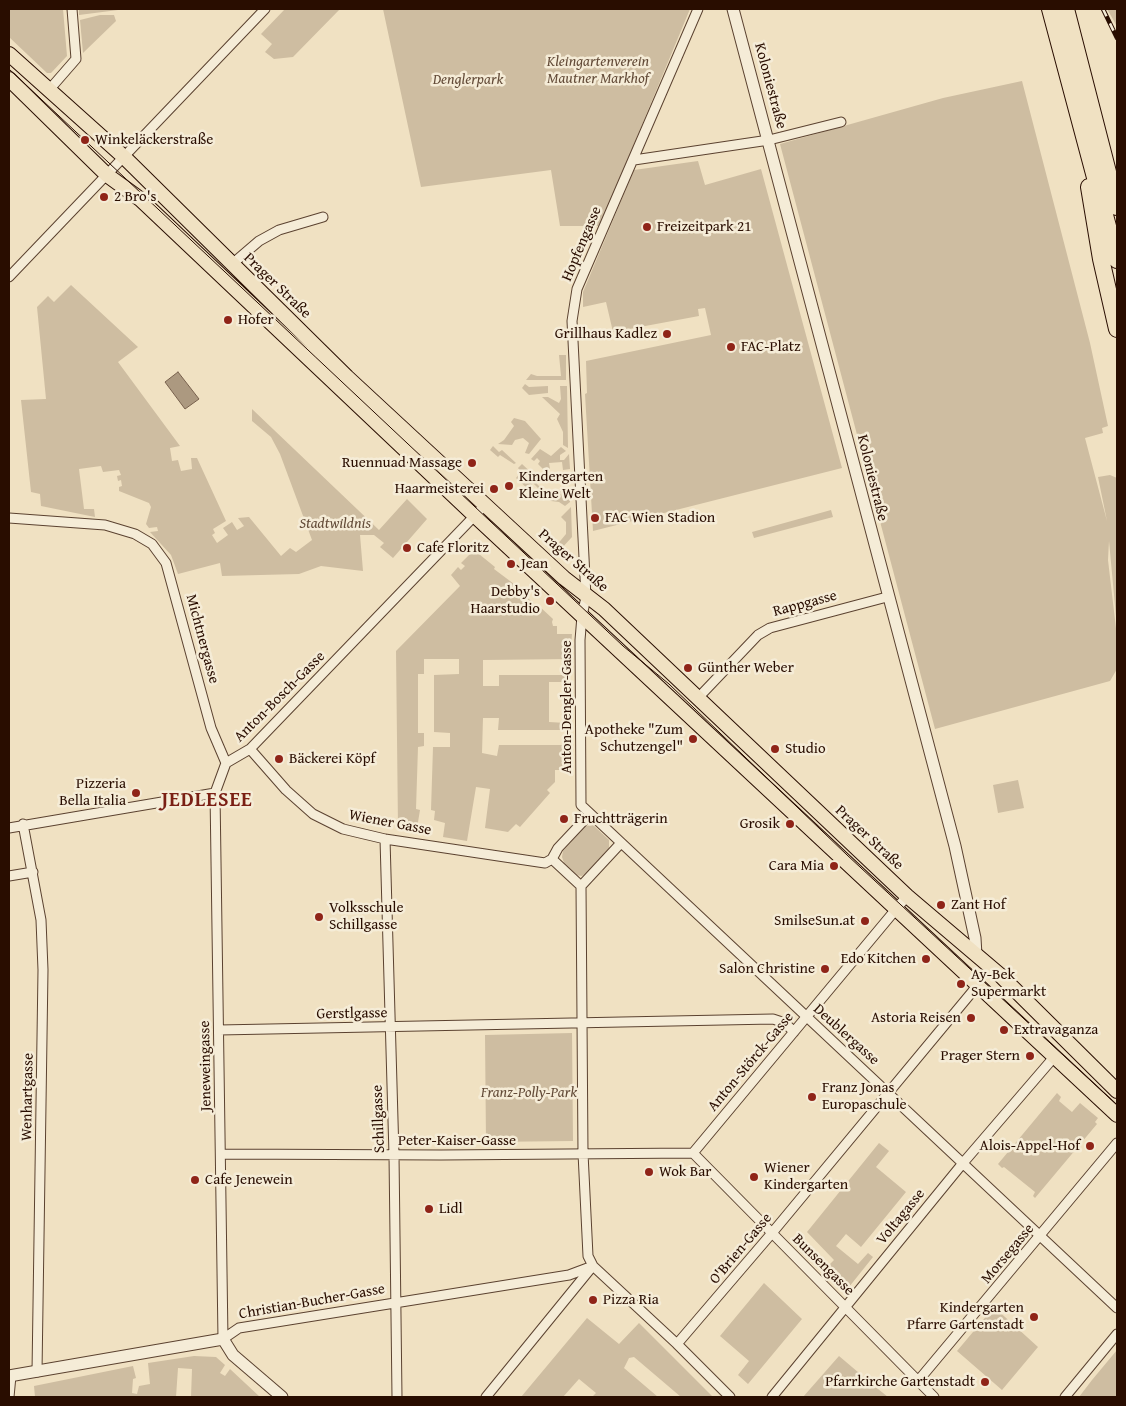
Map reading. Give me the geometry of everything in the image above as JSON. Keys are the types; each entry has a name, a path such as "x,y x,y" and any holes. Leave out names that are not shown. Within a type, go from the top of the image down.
{"highway":[{"path":"1050,9 1095,148 1117,207"},
{"path":"1066,9 1117,260"},
{"path":"1095,148 1117,178"},
{"path":"1095,148 1089,184 1095,231 1117,330"}],"main road":[{"name":"Prager Straße","path":"9,54 124,157 347,377 586,597 604,609 906,896 1000,974 1067,1044 1117,1091"},
{"name":"Prager Straße","path":"9,79 107,175 140,199 475,516 1117,1115"},
{"path":"34,103 49,90"},
{"path":"683,709 698,698"},
{"path":"976,955 974,966 977,986"}],"street":[{"path":"49,90 76,59 72,9"},
{"path":"9,277 265,9"},
{"name":"Hopfengasse","path":"586,597 572,321 577,289 698,9"},
{"name":"Koloniestraße","path":"734,9 887,597 955,846 976,938 976,955"},
{"path":"634,160 769,140 841,122"},
{"path":"232,265 259,241 278,230 323,217"},
{"name":"Anton-Bosch-Gasse","path":"226,763 250,749 486,504"},
{"name":"Michtnergasse","path":"9,518 105,525 135,534 152,544 166,563 211,728 226,763"},
{"name":"Anton-Dengler-Gasse","path":"586,597 582,616 581,804 590,814"},
{"name":"Rappgasse","path":"698,698 758,635 770,628 887,597"},
{"name":"Wiener Gasse","path":"250,749 286,790 313,814 343,829 385,839 545,863 552,859"},
{"path":"9,828 23,824 215,793 226,763"},
{"name":"Jeneweingasse","path":"215,793 222,1154 223,1339"},
{"path":"581,886 552,859 558,848 590,814"},
{"name":"Deublergasse","path":"590,814 1117,1308"},
{"name":"Wenhartgasse","path":"23,824 34,872 41,920 44,970 37,1372"},
{"name":"Schillgasse","path":"385,839 394,1155 397,1397"},
{"path":"620,844 581,886 583,1153 588,1256 593,1266 677,1344 730,1397"},
{"path":"9,876 34,872"},
{"name":"Anton-Störck-Gasse","path":"693,1153 906,896"},
{"name":"O'Brien-Gasse","path":"677,1344 772,1233 977,986"},
{"path":"582,1023 773,1019 785,1024 794,1032"},
{"name":"Gerstlgasse","path":"219,1030 582,1023"},
{"name":"Voltagasse","path":"772,1397 963,1163 1055,1056"},
{"name":"Morsegasse","path":"918,1381 1041,1237 1117,1143"},
{"name":"Peter-Kaiser-Gasse","path":"222,1154 693,1153"},
{"name":"Bunsengasse","path":"693,1153 934,1397"},
{"path":"486,1397 593,1266"},
{"name":"Christian-Bucher-Gasse","path":"10,1376 223,1339 239,1328 569,1275 593,1266"},
{"path":"1066,1397 1117,1334"},
{"path":"223,1339 233,1355 282,1397"},
{"path":"9,1397 10,1376"}],"green space":[{"path":"9,9 63,9 67,56 51,73 47,73 9,37"},
{"path":"79,9 117,9 118,10 79,15"},
{"path":"285,9 340,9 293,57 274,59 265,52 272,44 261,34"},
{"path":"383,9 690,9 600,226 560,226 551,170 421,187"},
{"path":"1107,9 1117,9 1117,27 1114,21"},
{"path":"100,15 114,15 116,21 83,53 80,20"},
{"path":"1022,81 1090,343 1108,426 1102,428 1103,433 1085,438 1107,521 1098,477 1110,475 1117,478 1117,627 1109,541 1108,560 1117,637 1117,669 1110,681 935,729 780,144 943,98"},
{"name":"FAC-Platz","path":"698,161 705,185 761,169 842,468 593,531 585,394 587,393 586,361 711,335 705,308 698,309 699,316 613,332 606,302 583,307 583,292 634,170"},
{"name":"Stadtwildnis","path":"71,285 138,347 118,362 180,446 170,448 172,461 178,460 181,471 192,469 191,458 197,458 226,521 213,529 215,533 212,535 217,543 228,535 223,528 232,522 237,530 244,526 238,518 249,517 281,556 290,548 296,552 312,540 280,454 271,437 252,421 252,409 379,530 407,499 427,519 393,558 380,547 384,543 374,535 360,535 363,571 321,566 299,574 222,576 220,563 178,574 171,555 150,532 158,531 157,527 149,528 146,524 151,507 149,503 119,491 119,487 122,486 121,480 118,481 117,476 121,475 119,470 103,472 101,466 79,469 84,509 94,509 95,517 41,506 40,494 31,492 21,400 46,399 37,307 48,296 54,302"},
{"path":"559,355 566,355 566,380 526,380 531,374 537,376 561,376"},
{"path":"525,384 529,387 548,386 548,393 529,395 522,388"},
{"path":"560,386 567,386 568,448 563,445 563,432 557,419 560,414 542,397 548,397 559,403 561,399"},
{"path":"514,418 525,421 541,439 529,454 525,453 529,443 523,438 515,440 512,445 498,444 504,440 514,426 511,422"},
{"path":"493,446 499,452 502,450 516,463 514,464 500,455 498,457 490,450"},
{"path":"561,447 566,451 560,455 560,460 564,460 569,454 570,469 563,470 562,462 549,463 550,469 544,470 538,464 540,461 537,458 534,461 531,459 540,449 551,456"},
{"path":"522,464 536,477 537,484 541,488 540,490 533,483 528,489 516,478 521,472 518,468"},
{"path":"561,490 562,498 570,497 570,502 565,506 559,502 551,501 542,491"},
{"path":"571,507 572,537 560,550 556,546 566,534 566,522 561,517"},
{"path":"831,510 833,517 754,538 752,532"},
{"path":"474,550 495,567 494,569 514,584 513,587 534,603 532,605 536,608 539,606 553,619 553,626 557,626 557,634 572,634 570,659 483,660 483,686 499,686 499,675 570,675 566,682 549,682 549,722 566,723 571,730 498,730 499,718 483,718 482,753 497,756 499,745 570,745 570,770 555,770 555,782 547,790 550,793 520,827 516,824 508,832 485,828 490,789 476,787 467,841 443,837 445,823 434,820 435,811 431,810 433,747 450,747 450,733 434,732 434,675 459,674 459,659 424,659 424,674 418,674 418,733 424,733 424,746 418,747 416,809 420,810 416,834 398,827 396,651 460,586 451,575 458,567 461,570 465,566 461,563"},
{"path":"1018,780 1024,808 998,813 993,785"},
{"path":"593,825 609,840 609,848 590,870 582,876 575,875 565,866 562,857 563,851 585,826"},
{"name":"Franz-Polly-Park","path":"572,1033 573,1141 486,1142 485,1035"},
{"path":"1057,1093 1061,1097 1059,1101 1072,1112 1080,1103 1098,1118 1095,1122 1097,1124 1035,1198 1033,1196 1035,1192 998,1164"},
{"path":"879,1143 889,1151 876,1167 906,1192 861,1247 846,1234 836,1246 858,1264 868,1253 873,1257 845,1292 823,1271 834,1260 807,1232"},
{"path":"764,1283 802,1319 748,1384 738,1375 749,1361 720,1336"},
{"path":"994,1307 1038,1347 1002,1390 957,1351"},
{"path":"587,1318 619,1344 639,1323 713,1397 681,1397 634,1357 629,1358 624,1368 658,1397 592,1397 596,1393 579,1379 563,1397 521,1397"},
{"path":"1117,1350 1117,1397 1079,1397 1092,1380"},
{"path":"194,1356 216,1357 225,1365 220,1373 225,1376 230,1369 260,1397 191,1397 192,1369 178,1368 176,1397 35,1397 34,1386 133,1366 136,1378 133,1379 132,1393 137,1394 139,1386 150,1384 148,1363"},
{"path":"839,1356 878,1389 888,1397 803,1397"}],"shaded area":[{"path":"178,372 199,399 185,409 165,382"}],"tram line":[{"path":"9,69 623,646 669,684 847,855 1117,1105"}],"railway":[{"path":"1103,9 1117,38"}],"place":[{"name":"Winkeläckerstraße","path":"85,140"},
{"name":"2 Bro's","path":"104,197"},
{"name":"Freizeitpark 21","path":"647,227"},
{"name":"Hofer","path":"228,320"},
{"name":"Grillhaus Kadlez","path":"667,334"},
{"name":"FAC-Platz","path":"731,347"},
{"name":"Ruennuad Massage","path":"472,463"},
{"name":"Kindergarten Kleine Welt","path":"509,486"},
{"name":"Haarmeisterei","path":"494,489"},
{"name":"FAC Wien Stadion","path":"595,518"},
{"name":"Cafe Floritz","path":"407,548"},
{"name":"Jean","path":"511,564"},
{"name":"Debby's Haarstudio","path":"550,601"},
{"name":"Günther Weber","path":"688,668"},
{"name":"Apotheke \"Zum Schutzengel\"","path":"693,739"},
{"name":"Studio","path":"775,749"},
{"name":"Bäckerei Köpf","path":"279,759"},
{"name":"Pizzeria Bella Italia","path":"136,793"},
{"name":"Fruchtträgerin","path":"564,819"},
{"name":"Grosik","path":"790,824"},
{"name":"Cara Mia","path":"834,866"},
{"name":"Zant Hof","path":"941,905"},
{"name":"Volksschule Schillgasse","path":"319,917"},
{"name":"SmilseSun.at","path":"865,921"},
{"name":"Edo Kitchen","path":"926,959"},
{"name":"Salon Christine","path":"825,969"},
{"name":"Ay-Bek Supermarkt","path":"961,984"},
{"name":"Astoria Reisen","path":"971,1018"},
{"name":"Extravaganza","path":"1004,1030"},
{"name":"Prager Stern","path":"1030,1056"},
{"name":"Franz Jonas Europaschule","path":"812,1097"},
{"name":"Alois-Appel-Hof","path":"1090,1146"},
{"name":"Wok Bar","path":"649,1172"},
{"name":"Wiener Kindergarten","path":"754,1177"},
{"name":"Cafe Jenewein","path":"195,1180"},
{"name":"Lidl","path":"429,1209"},
{"name":"Pizza Ria","path":"593,1300"},
{"name":"Kindergarten Pfarre Gartenstadt","path":"1034,1317"},
{"name":"Pfarrkirche Gartenstadt","path":"985,1382"}],"district":[{"name":"JEDLESEE","path":"207,801"}],"park label":[{"name":"Kleingartenverein Mautner Markhof","path":"598,70"},
{"name":"Denglerpark","path":"468,80"}]}
